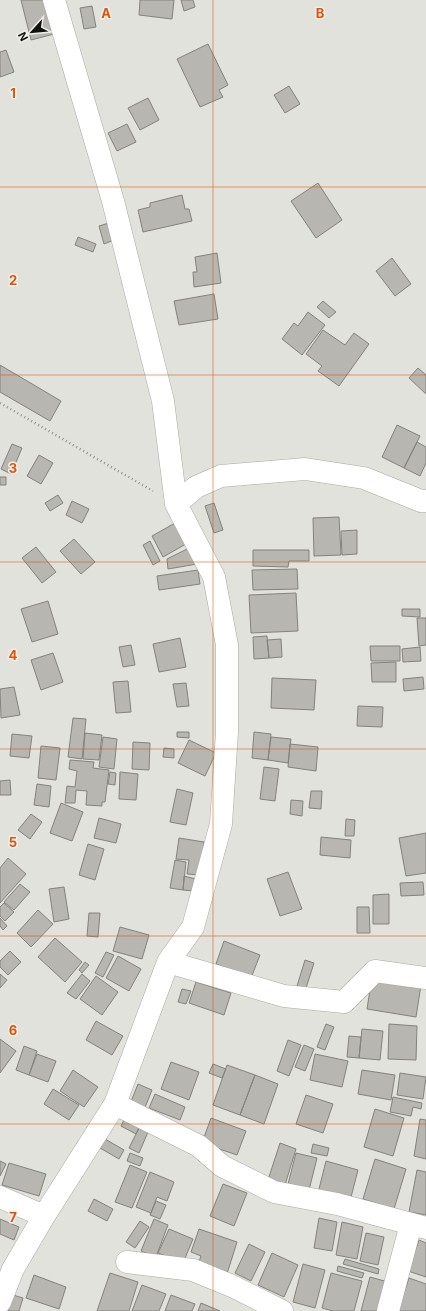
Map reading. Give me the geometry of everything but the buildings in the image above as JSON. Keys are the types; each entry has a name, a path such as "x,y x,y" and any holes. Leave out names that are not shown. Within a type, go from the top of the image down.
{"street":[{"path":"0,1302 13,1270 44,1216 115,1104 168,962 192,927 221,824 228,732 227,645 214,577 176,504 163,402 113,201 54,0"},
{"path":"176,504 196,487 221,476 305,469 364,478 424,497"},
{"path":"168,962 284,996 344,1002 375,971 426,978"},
{"path":"115,1104 199,1146 222,1166 274,1192 337,1204 418,1226 388,1311"},
{"path":"0,1197 44,1216"},
{"path":"127,1262 193,1270 232,1286 282,1311"}],"path":[{"path":"0,403 176,504"}]}
